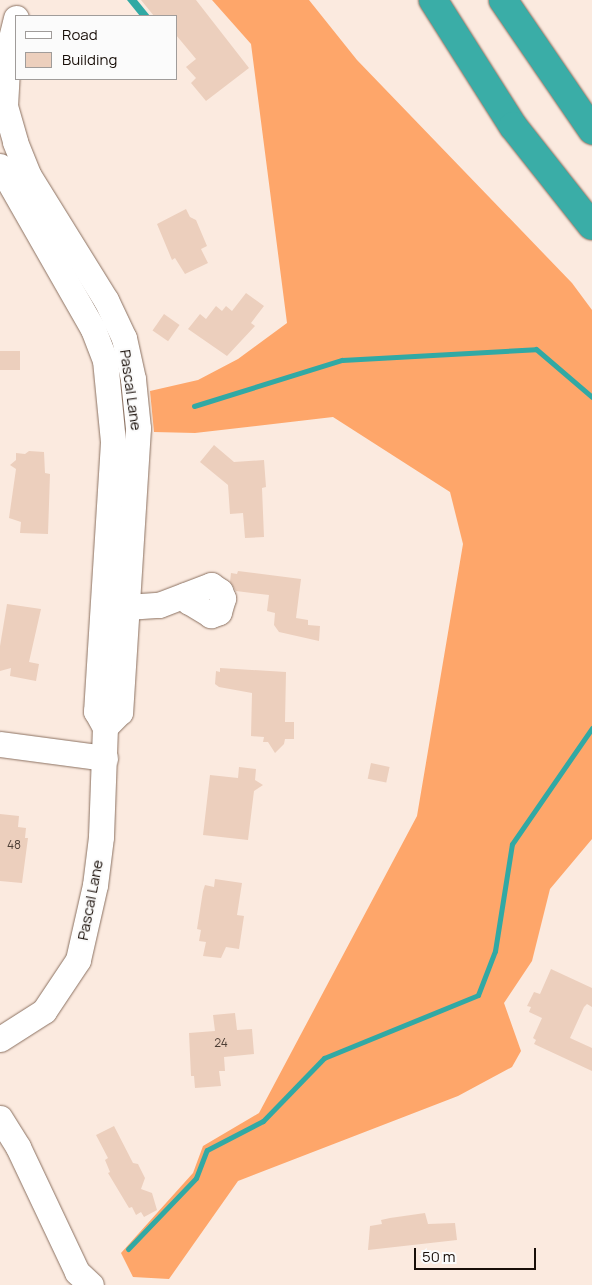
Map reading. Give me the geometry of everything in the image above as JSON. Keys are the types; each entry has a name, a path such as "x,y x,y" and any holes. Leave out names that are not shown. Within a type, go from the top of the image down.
{"highway":[{"path":"433,0 513,126 592,226"},
{"path":"503,0 592,130"}],"street":[{"name":"Pascal Lane","path":"17,15 23,0"},
{"name":"Pascal Lane","path":"0,1039 44,1011 78,960 95,885 105,758 105,727 96,711 113,442 110,394 105,360 15,142 5,106 3,76 15,20"},
{"name":"Pascal Lane","path":"0,166 53,237 106,300 124,338 133,379 138,428 120,712 105,727"},
{"path":"127,607 158,605 185,595"},
{"path":"0,744 105,758"},
{"path":"0,1118 18,1147 77,1272 91,1285"}],"shaded area":[{"path":"212,0 309,0 357,60 572,283 592,310 592,839 550,889 532,961 504,1003 521,1051 512,1067 458,1096 238,1181 169,1279 133,1277 121,1253 193,1173 203,1146 259,1113 417,816 463,544 450,492 333,417 195,433 154,432 150,391 198,380 238,359 287,323 251,44"}],"water":[{"path":"127,0 137,0 149,15 139,15"}],"building":[{"path":"141,0 196,0 249,68 206,101 191,83 196,78 186,67 196,59 178,37 178,15 153,15"},
{"path":"186,209 190,217 196,220 207,246 201,249 208,263 185,274 175,258 172,260 157,224"},
{"path":"246,293 264,306 251,323 255,326 227,356 188,329 200,314 206,319 216,306 222,311 226,306 232,311"},
{"path":"164,314 180,325 168,341 153,330"},
{"path":"0,351 20,351 20,370 0,370"},
{"path":"214,445 234,462 264,460 266,487 262,488 264,537 245,538 243,513 230,514 228,485 200,462"},
{"path":"29,451 44,452 45,473 50,474 48,534 20,533 21,522 9,518 16,469 10,465 16,460 16,453 25,454"},
{"path":"238,571 301,579 296,618 308,620 308,625 320,626 319,641 279,632 274,625 275,613 267,611 269,595 236,591 230,582 231,573 237,574"},
{"path":"7,604 41,609 29,662 39,664 36,681 10,676 11,668 0,671 0,646"},
{"path":"220,668 286,672 285,722 294,722 294,739 285,739 284,744 275,753 268,742 263,742 264,737 251,736 252,693 219,687 215,684 216,671 220,672"},
{"path":"371,763 390,767 386,783 368,779"},
{"path":"239,767 256,769 255,780 263,785 254,791 248,840 203,835 210,775 238,778"},
{"path":"0,814 19,816 18,827 26,828 25,838 28,838 22,883 0,881"},
{"path":"215,879 242,883 237,915 244,916 239,949 226,947 221,958 203,956 206,942 199,941 201,930 197,929 205,885 214,887"},
{"path":"551,969 592,988 592,1007 587,1004 584,1007 570,1038 592,1048 592,1071 534,1044 536,1040 533,1038 542,1018 529,1012 531,1007 527,1006 534,992 540,994"},
{"path":"235,1013 237,1030 252,1029 254,1054 224,1057 225,1071 219,1071 221,1086 195,1088 194,1076 191,1076 189,1033 215,1031 213,1015"},
{"path":"114,1126 133,1163 138,1164 145,1178 141,1189 152,1193 157,1210 144,1217 141,1212 136,1215 132,1207 129,1208 108,1173 110,1172 105,1160 108,1158 96,1135"},
{"path":"425,1213 428,1224 455,1223 457,1240 368,1250 370,1226 382,1224 381,1220"}],"waterway":[{"path":"194,406 342,360 536,349 592,397"},
{"path":"128,1249 196,1178 207,1150 263,1121 324,1058 478,995 495,951 512,844 592,728"}]}
